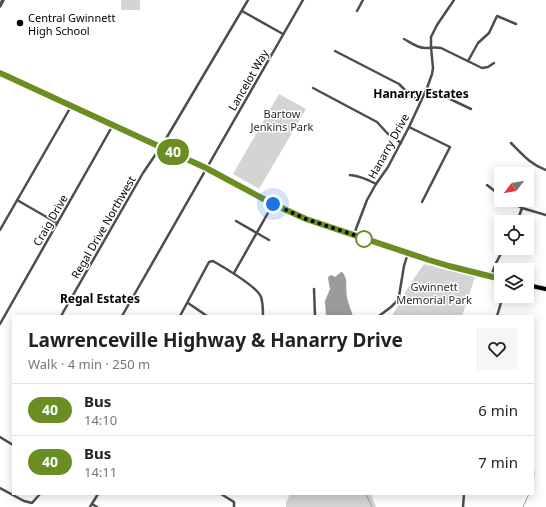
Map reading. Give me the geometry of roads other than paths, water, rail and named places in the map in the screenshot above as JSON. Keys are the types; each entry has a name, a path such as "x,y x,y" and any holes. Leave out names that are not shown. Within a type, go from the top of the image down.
{"main road":[{"path":"0,73 161,146 273,204 306,219 449,266 494,278"},
{"path":"534,286 546,289"}],"street":[{"path":"0,6 3,0"},
{"name":"Regal Drive Northwest","path":"62,315 143,173 161,146 248,0"},
{"name":"Lancelot Way","path":"206,168 303,0"},
{"path":"356,11 363,0"},
{"name":"Hanarry Drive","path":"354,235 367,200 401,143 427,88 433,68 431,37 433,31 454,0"},
{"path":"242,11 283,34"},
{"path":"468,61 478,43 489,33 498,16 516,24"},
{"path":"404,39 419,47 441,48 482,68 488,67 494,63"},
{"path":"335,50 399,84 412,96 421,101"},
{"path":"313,88 377,122 388,134 401,143"},
{"path":"427,88 471,109"},
{"path":"0,230 71,105"},
{"name":"Craig Drive","path":"0,324 113,125"},
{"path":"409,127 450,147 422,202"},
{"path":"511,143 535,166 546,170"},
{"path":"123,315 206,168"},
{"path":"350,176 365,178 376,184"},
{"path":"487,186 494,191"},
{"path":"17,200 57,223"},
{"path":"234,273 273,204"},
{"path":"520,215 522,208 546,215"},
{"path":"236,221 269,240"},
{"path":"380,315 396,302 399,296 408,252"},
{"path":"491,277 500,255"},
{"path":"181,315 209,262 213,261 234,273 255,289 261,296 263,315"},
{"path":"314,289 315,315"},
{"path":"188,303 206,315"},
{"path":"497,315 501,303"},
{"path":"0,437 12,444"},
{"path":"0,488 12,494"},
{"path":"13,495 24,501 32,503 39,495"},
{"path":"97,495 91,506 97,507"},
{"path":"223,495 234,502 234,507"},
{"path":"463,507 464,495"}],"waterway":[{"path":"366,495 372,507"},
{"path":"523,507 529,495"}],"place":[{"name":"Central Gwinnett High School","path":"20,23"}],"district":[{"name":"Hanarry Estates","path":"421,93"},
{"name":"Regal Estates","path":"100,298"}],"park label":[{"name":"Bartow Jenkins Park","path":"282,119"},
{"name":"Gwinnett Memorial Park","path":"434,292"}]}
